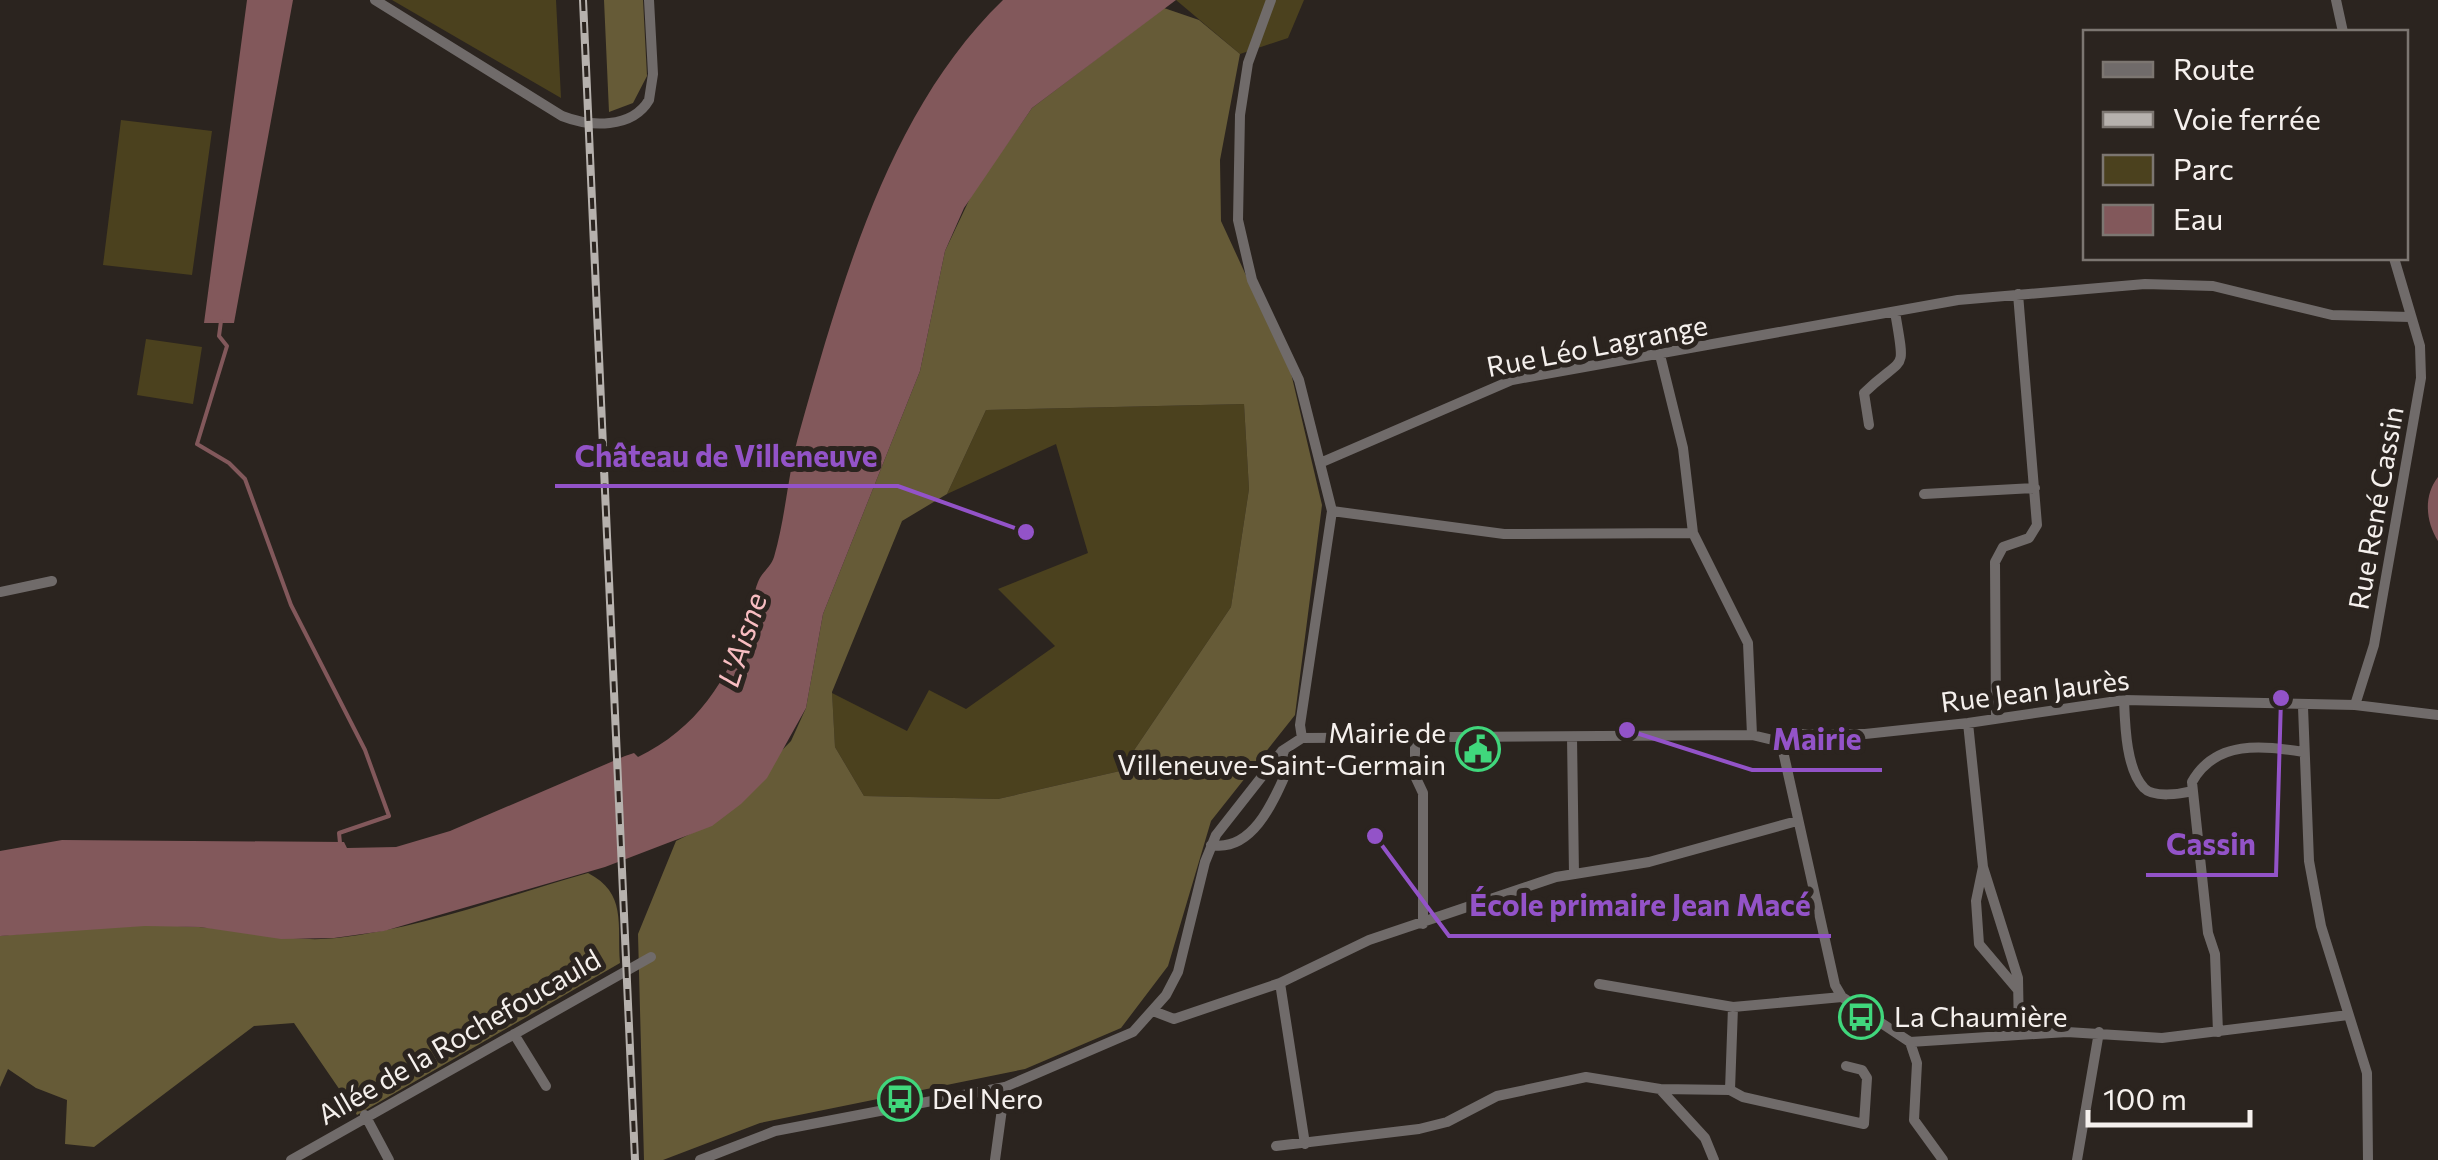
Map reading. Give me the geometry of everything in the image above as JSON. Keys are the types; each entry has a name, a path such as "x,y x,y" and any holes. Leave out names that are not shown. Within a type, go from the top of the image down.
{"street":[{"path":"375,0 562,116 592,124 628,117 649,100 653,74 648,0"},
{"path":"1271,0 1248,63 1240,115 1238,220 1252,280 1299,380 1332,511 1300,725 1302,738"},
{"path":"2336,0 2343,30"},
{"name":"Rue René Cassin","path":"2355,705 2377,629 2421,378 2420,346 2395,260"},
{"name":"Rue Léo Lagrange","path":"1320,463 1512,380 2018,294 2145,284 2213,286 2332,315 2410,317"},
{"path":"1996,717 1995,562 2004,546 2018,544 2034,532 2035,488 2018,294"},
{"path":"1869,425 1864,392 1894,372 1901,359 1895,312"},
{"path":"1660,355 1684,458 1693,533 1748,642 1752,736"},
{"path":"1924,494 2035,488"},
{"path":"1332,511 1504,534 1693,533"},
{"path":"0,592 52,580"},
{"path":"2124,700 2130,754 2143,787 2153,793 2192,792"},
{"name":"Rue Jean Jaurès","path":"1781,742 1800,734 1865,734 2124,700 2303,707 2355,705 2438,715"},
{"path":"2303,707 2309,860 2321,926 2366,1073 2368,1160"},
{"path":"1968,723 1982,867 2018,978 2019,1034"},
{"path":"700,1160 774,1131 1005,1087 1098,1050 1132,1032 1153,1011 1178,972 1211,845 1302,738 1752,736 1781,742 1826,956 1842,997 1910,1042 1917,1062 1914,1120 1943,1160"},
{"path":"1572,738 1574,874"},
{"path":"1415,739 1416,776 1423,793 1423,924"},
{"path":"2218,1032 2215,954 2208,933 2192,792 2196,776 2236,748 2304,752"},
{"path":"1211,845 1223,847 1252,831 1268,811 1290,764 1285,754"},
{"path":"1153,1011 1170,1020 1280,983 1369,940 1574,874 1649,862 1797,821"},
{"path":"1982,867 1976,901 1980,944 2018,990"},
{"path":"1987,955 2002,938"},
{"name":"Allée de la Rochefoucauld","path":"291,1160 651,956"},
{"path":"1280,983 1304,1144"},
{"path":"1599,984 1733,1007 1842,997"},
{"path":"1730,1090 1733,1007"},
{"path":"1910,1042 2100,1032 2162,1038 2348,1015"},
{"path":"2078,1160 2100,1032"},
{"path":"514,1034 546,1086"},
{"path":"1276,1146 1447,1122 1496,1096 1561,1079 1586,1077 1660,1089 1730,1090 1743,1097 1864,1124 1867,1078 1862,1070 1846,1066"},
{"path":"995,1160 1005,1087"},
{"path":"1660,1089 1705,1138 1714,1160"},
{"path":"365,1115 389,1160"}],"green space":[{"path":"392,0 556,0 561,98"},
{"path":"1176,0 1304,0 1288,38 1240,54"},
{"path":"121,120 212,131 192,275 103,265"},
{"path":"146,339 202,347 193,404 137,395"},
{"path":"1244,404 1249,489 1231,607 1120,771 998,799 864,796 835,747 832,693 907,731 929,690 966,709 1055,646 998,589 1088,553 1056,444 947,494 986,410"}],"shaded area":[{"path":"604,0 643,0 647,76 633,103 609,112"},
{"path":"1164,8 1199,20 1240,54 1220,160 1221,221 1291,373 1322,505 1295,715 1211,821 1168,966 1121,1028 1025,1069 760,1123 663,1160 644,1160 638,934 676,841 710,824 791,741 806,708 823,614 920,371 945,251 972,194 1032,108","holes":["1244,404 1249,489 1231,607 1120,771 998,799 864,796 835,747 832,692 902,521 947,494 986,410"]},
{"path":"588,873 609,890 618,911 620,963 357,1115 294,1023 254,1026 94,1147 65,1144 67,1100 36,1088 8,1069 0,1087 0,936 149,926 199,927 302,939 337,938 433,919"}],"water":[{"path":"247,0 293,0 234,323 204,323"},
{"name":"L'Aisne","path":"1003,0 1176,0 1032,108 964,208 945,251 920,371 823,614 806,708 767,778 741,804 712,826 605,867 384,931 334,938 281,939 200,927 145,926 0,936 0,851 62,840 344,842 347,848 396,847 450,831 625,756 634,753 638,757 677,732 720,683 741,642 758,582 774,557 800,430 833,316 874,201 929,93 963,44"},
{"path":"2438,477 2438,541 2428,509 2430,492"}],"waterway":[{"path":"221,321 219,336 227,346 197,444 229,463 245,479 291,605 365,750 389,816 339,833 340,843"}],"railway":[{"path":"583,0 635,1160"}],"place":[{"name":"Château de Villeneuve","path":"1026,532"},
{"name":"Cassin","path":"2281,698"},
{"name":"Mairie","path":"1627,730"},
{"name":"Mairie de Villeneuve-Saint-Germain","path":"1478,749"},
{"name":"École primaire Jean Macé","path":"1375,836"},
{"name":"La Chaumière","path":"1861,1017"},
{"name":"Del Nero","path":"900,1099"}]}
